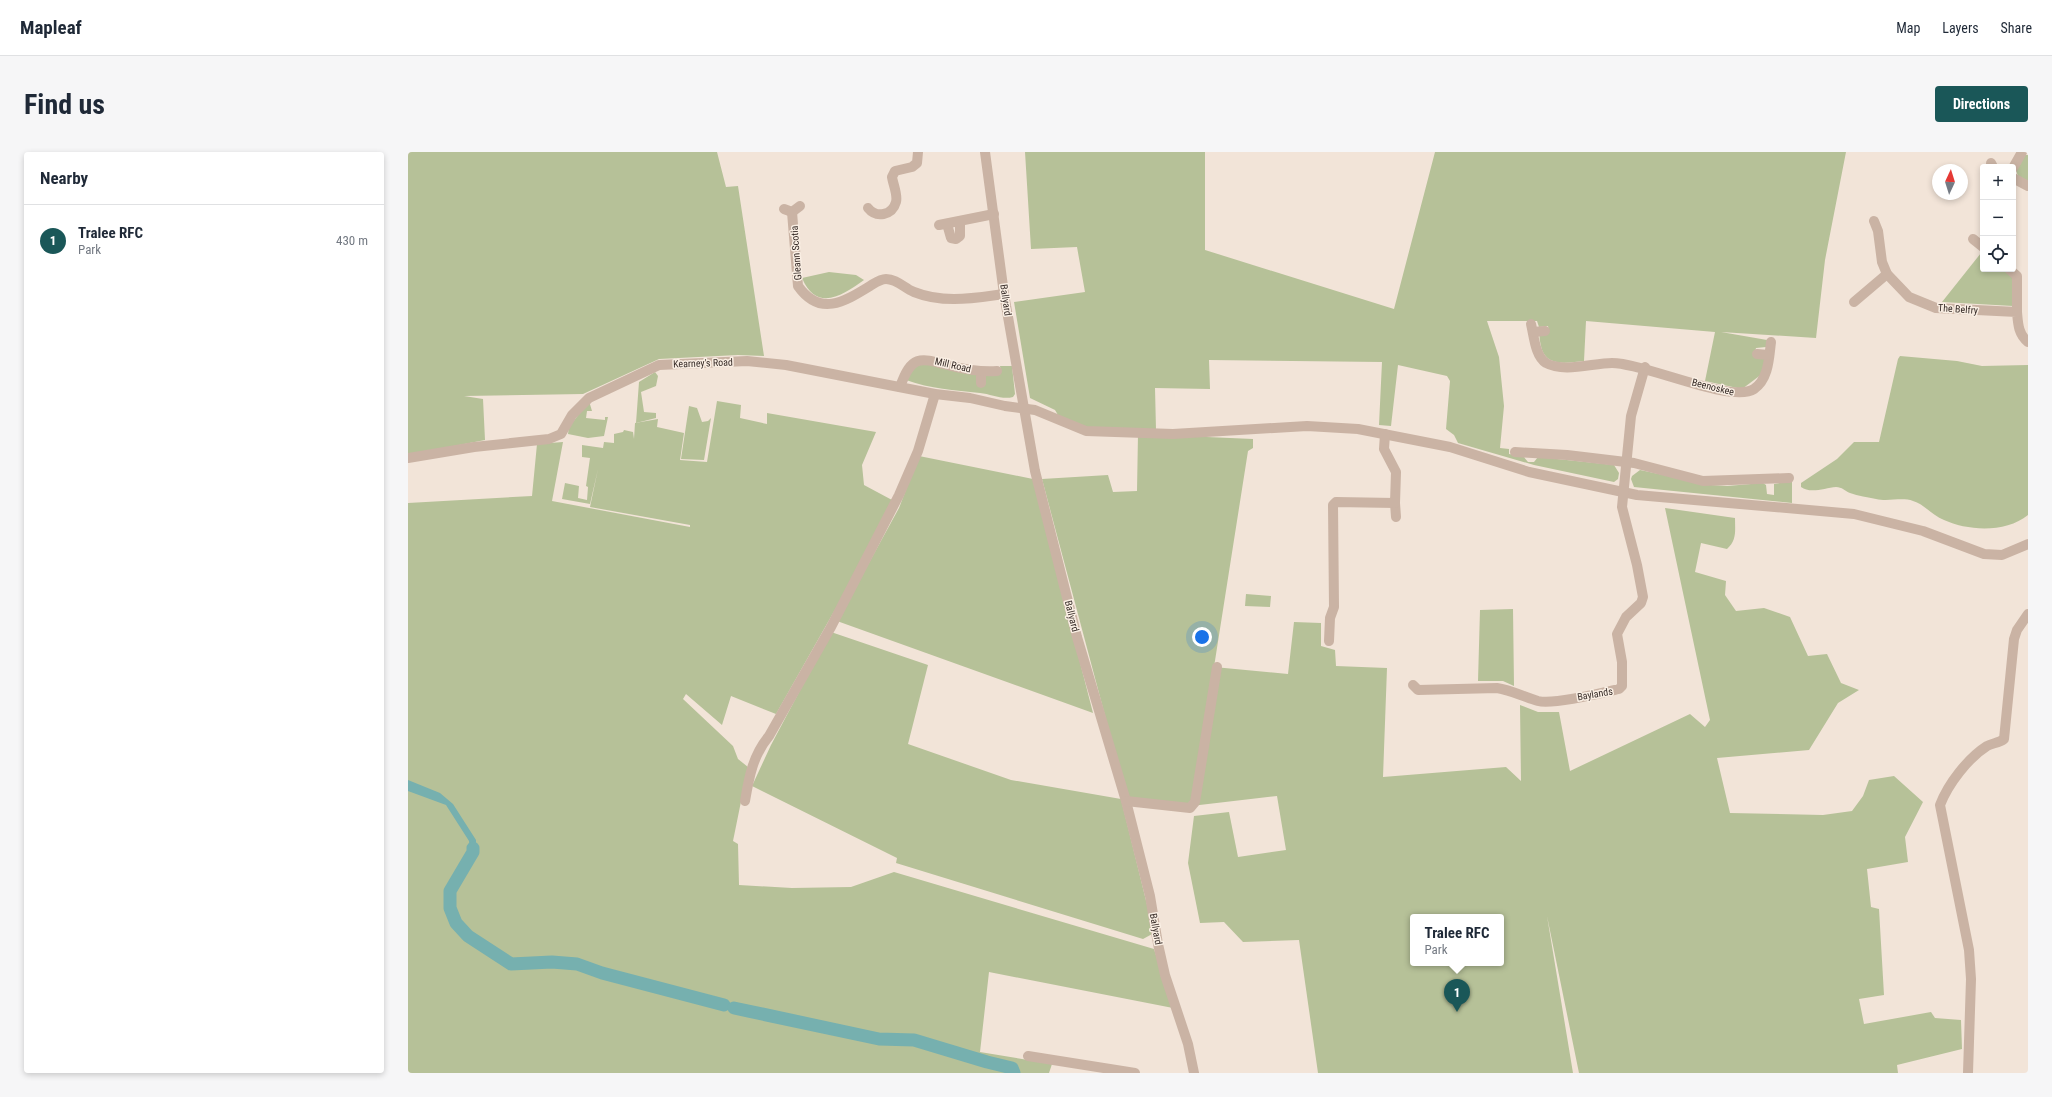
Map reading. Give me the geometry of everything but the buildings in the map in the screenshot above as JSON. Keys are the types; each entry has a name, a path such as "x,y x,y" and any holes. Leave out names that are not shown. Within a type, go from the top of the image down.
{"street":[{"path":"868,208 872,213 882,215 892,210 896,201 892,177 895,171 912,167 917,164 918,152"},
{"name":"Ballyard","path":"985,152 1004,294 1035,471 1077,637 1126,801 1150,896 1165,975 1188,1044 1194,1073"},
{"path":"2015,164 2022,152"},
{"path":"2016,180 2028,186"},
{"name":"Gleann Scotia","path":"792,209 798,286 805,295 815,302 827,305 841,302 878,281 886,279 894,281 913,292 934,297 958,300 1004,294"},
{"path":"960,222 960,236 956,239 951,238 943,224 960,222 994,214"},
{"name":"The Belfry","path":"1874,221 1878,231 1882,262 1887,274 1909,297 1936,308 2017,312"},
{"path":"1973,239 1980,245"},
{"path":"2012,272 2017,276 2017,312 2020,331 2022,336 2028,342"},
{"path":"1854,302 1887,274"},
{"name":"Beenoskee","path":"1545,330 1532,328 1541,360 1548,364 1556,366 1588,366 1612,363 1645,367 1722,391 1743,394 1754,389 1763,379 1771,342"},
{"path":"1757,354 1769,355"},
{"name":"Mill Road","path":"900,387 906,370 920,360 931,360 981,372 997,371"},
{"name":"Kearney's Road","path":"408,458 474,447 549,439 561,434 572,415 589,398 652,368 664,364 704,364 747,361 767,362 935,394 970,398 1006,406 1035,410 1086,431 1173,434 1307,426 1358,429 1450,448 1529,472 1622,492 1854,514 1923,531 1984,554 2002,555 2028,544"},
{"path":"1622,492 1627,462 1631,416 1645,367"},
{"path":"981,372 981,383"},
{"path":"744,801 752,766 760,749 831,627 899,495 918,451 935,394"},
{"path":"1385,434 1384,449 1396,472 1396,517"},
{"path":"1515,452 1567,455 1627,462 1704,481 1789,478"},
{"name":"Baylands","path":"1412,685 1418,690 1508,689 1539,701 1547,702 1619,689 1622,686 1623,676 1617,634 1626,617 1640,603 1643,597 1637,565 1622,507 1622,492"},
{"path":"1329,641 1330,618 1334,607 1333,504 1336,502 1395,503"},
{"path":"1968,1073 1971,979 1969,950 1940,805 1954,780 1974,756 1987,746 2004,739 2014,640 2017,630 2028,614"},
{"path":"1126,801 1190,808 1195,802 1217,667"},
{"path":"1028,1056 1135,1073"}],"green space":[{"path":"408,152 717,152 726,187 738,186 764,356 738,355 659,359 583,394 464,396 483,399 485,440 408,455"},
{"path":"1025,152 1205,152 1205,250 1394,309 1435,152 1846,152 1825,260 1816,338 1721,332 1767,340 1766,347 1756,348 1754,355 1767,357 1762,374 1742,389 1705,381 1715,332 1586,321 1584,361 1564,363 1552,361 1543,353 1540,333 1549,332 1548,326 1539,327 1537,321 1487,321 1499,357 1504,406 1500,448 1509,449 1509,454 1523,456 1528,462 1534,462 1538,457 1614,465 1619,473 1618,479 1614,482 1534,465 1458,443 1454,435 1446,429 1450,381 1447,376 1398,365 1391,426 1379,425 1382,362 1209,360 1210,389 1155,388 1156,430 1086,427 1058,415 1055,410 1030,398 1014,302 1085,292 1077,247 1031,249"},
{"path":"2025,155 2028,155 2028,182 2018,176 2016,170"},
{"path":"1980,254 1980,272 2008,272 2014,275 2013,306 1942,302"},
{"path":"829,272 856,275 864,280 848,291 839,295 831,298 823,298 815,295 808,289 802,278"},
{"path":"1900,356 1957,361 1982,366 2028,365 2028,515 2009,525 1975,528 1954,524 1944,520 1921,505 1909,500 1876,499 1853,494 1838,487 1809,490 1801,487 1801,483 1837,459 1854,442 1879,442 1898,359"},
{"path":"926,363 975,374 985,385 986,376 1001,372 1000,366 1012,366 1015,394 1013,397 1009,398 1001,397 934,387 906,380 914,367"},
{"path":"655,372 658,376 656,386 641,392 644,412 656,413 656,418 636,423 639,382"},
{"path":"589,401 592,411 587,411 586,418 605,420 605,417 608,417 604,436 588,438 568,434 569,427"},
{"path":"717,401 741,405 740,418 767,424 767,413 876,432 862,465 864,485 892,500 845,592 776,714 731,696 722,725 686,694 683,699 733,746 738,759 748,767 733,841 738,844 739,885 792,888 851,887 894,872 1154,949 1173,1008 989,972 980,1052 1052,1064 1049,1073 408,1073 408,503 532,496 537,444 563,442 552,501 690,527 690,525 590,507 598,469 590,504 562,499 565,483 579,486 578,498 587,500 588,487 586,486 590,458 582,457 582,445 603,448 604,442 614,443 614,434 623,432 624,430 633,432 634,439 635,423 658,419 657,427 684,433 680,460 707,462"},
{"path":"689,406 697,408 702,422 708,421 711,418 704,460 681,459"},
{"path":"1138,434 1253,439 1253,448 1248,451 1214,667 1288,674 1294,622 1321,623 1321,646 1335,650 1336,666 1387,668 1383,777 1506,767 1521,781 1520,705 1538,712 1559,712 1570,771 1690,714 1705,727 1710,720 1665,508 1735,518 1735,535 1730,546 1727,549 1701,543 1695,572 1726,581 1725,595 1736,611 1764,608 1790,617 1808,656 1827,654 1841,683 1859,690 1838,703 1809,750 1717,758 1730,813 1823,815 1852,811 1863,796 1869,780 1894,776 1923,802 1905,837 1908,862 1867,869 1871,907 1879,909 1884,995 1859,999 1864,1024 1931,1012 1935,1018 1961,1020 1962,1049 1897,1065 1898,1073 1579,1073 1547,916 1573,1073 1318,1073 1299,940 1243,942 1224,922 1200,923 1188,863 1194,816 1229,812 1238,857 1286,850 1277,796 1191,806 1128,802 1042,479 1108,475 1113,492 1137,491"},
{"path":"919,456 1033,479 1093,713 837,621 899,508"},
{"path":"1640,470 1711,485 1727,486 1763,483 1766,485 1767,494 1774,495 1774,484 1792,481 1792,503 1634,487 1631,479 1632,476"},
{"path":"1246,594 1271,596 1270,607 1245,606"},
{"path":"1513,609 1514,686 1503,681 1478,681 1480,610"},
{"path":"831,632 928,665 908,744 1011,780 1121,799 1154,933 1143,939 896,863 897,858 752,786 771,745"}],"water":[{"path":"408,780 440,793 453,804 476,840 476,854 469,865 465,863 470,852 469,841 446,805 408,791"}],"waterway":[{"path":"473,848 473,852 450,891 450,908 456,923 468,936 511,964 552,962 577,964 602,973 724,1005"},
{"path":"734,1008 879,1039 914,1040 1012,1068 1014,1073"}],"place":[{"name":"Tralee RFC","path":"1457,1012"}]}
